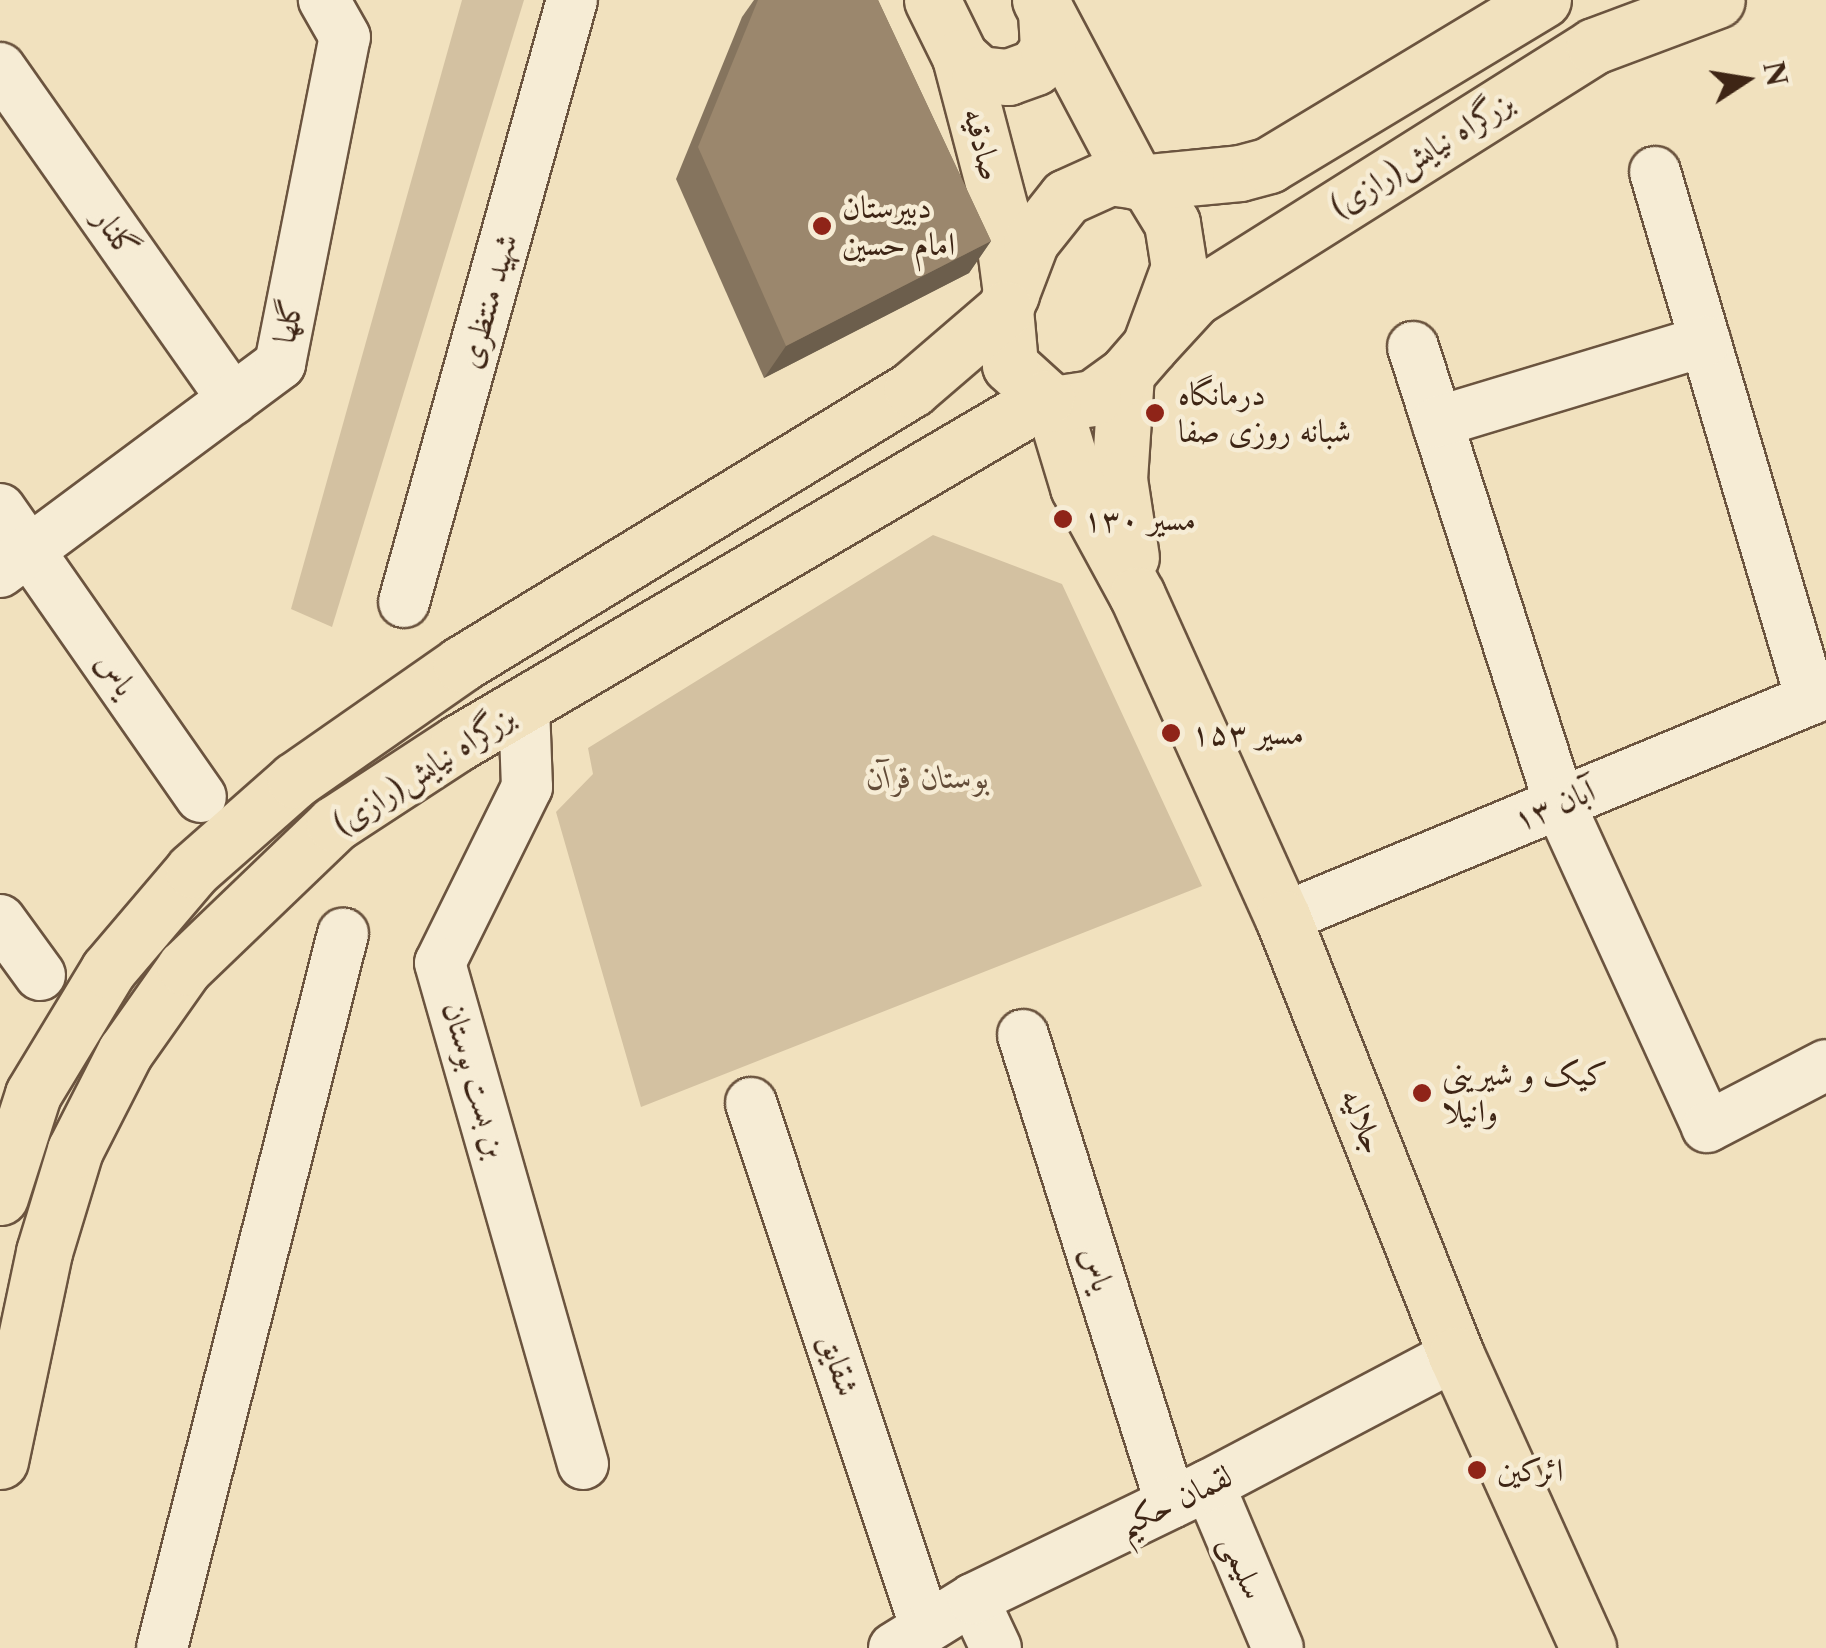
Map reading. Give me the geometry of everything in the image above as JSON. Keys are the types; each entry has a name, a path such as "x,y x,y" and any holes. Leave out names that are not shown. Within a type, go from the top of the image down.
{"main road":[{"name":"صادقیه","path":"932,0 960,58 1000,210 1008,301"},
{"path":"1137,595 1078,488 1050,402 1010,365 1008,301 1031,241 1066,198 1110,178 1141,181 1240,173 1269,166 1542,0"},
{"name":"بزرگراه نیایش(رازی)","path":"1138,360 1194,298 1594,46 1717,0"},
{"path":"960,58 978,74 1008,77 1034,67 1048,49 1043,6"},
{"path":"1043,6 1141,181 1172,224 1179,267 1138,360 1118,479 1137,595"},
{"name":"بزرگراه نیایش(رازی)","path":"0,1197 32,1094 108,970 193,870 295,780 461,664 912,390 1008,301"},
{"path":"1050,402 1093,398 1138,360"},
{"name":"بزرگراه نیایش(رازی)","path":"0,1461 44,1252 70,1167 124,1052 184,966 334,824 945,454 1050,402"},
{"name":"جلالیه","path":"1137,595 1283,918 1456,1355 1588,1648"}],"street":[{"name":"گلها","path":"15,561 280,364 344,37 324,0"},
{"name":"شهید منتظری","path":"404,602 572,0"},
{"name":"گلنار","path":"0,68 233,398"},
{"path":"1656,172 1705,341 1822,698"},
{"path":"1437,422 1705,341"},
{"path":"1413,348 1559,804 1708,1127 1826,1065"},
{"name":"یاس","path":"0,509 15,561 202,797"},
{"name":"۱۳ آبان","path":"1283,918 1822,698"},
{"name":"بن بست بوستان","path":"524,706 527,787 440,963 583,1464"},
{"path":"0,920 40,975"},
{"path":"162,1648 343,934"},
{"name":"یاس","path":"1022,1036 1190,1494"},
{"name":"شقایق","path":"752,1103 910,1638"},
{"name":"لقمان حکیم","path":"910,1638 973,1598 1190,1494 1456,1355"},
{"name":"سلیمی","path":"1190,1494 1278,1648"},
{"path":"973,1598 996,1648"}],"green space":[{"path":"462,0 524,0 332,627 291,609"},
{"name":"بوستان قرآن","path":"933,535 1062,584 1202,886 641,1107 556,812 593,774 588,748"}],"building":[{"name":"دبیرستان امام حسین","path":"758,0 878,0 991,241 786,346 698,147"}],"place":[{"name":"دبیرستان امام حسین","path":"822,226"},
{"name":"درمانگاه شبانه روزی صفا","path":"1155,413"},
{"name":"مسیر ۱۳۰","path":"1063,519"},
{"name":"مسیر ۱۵۳","path":"1171,733"},
{"name":"کیک و شیرینی وانیلا","path":"1422,1093"},
{"name":"ائرکین","path":"1477,1470"}]}
